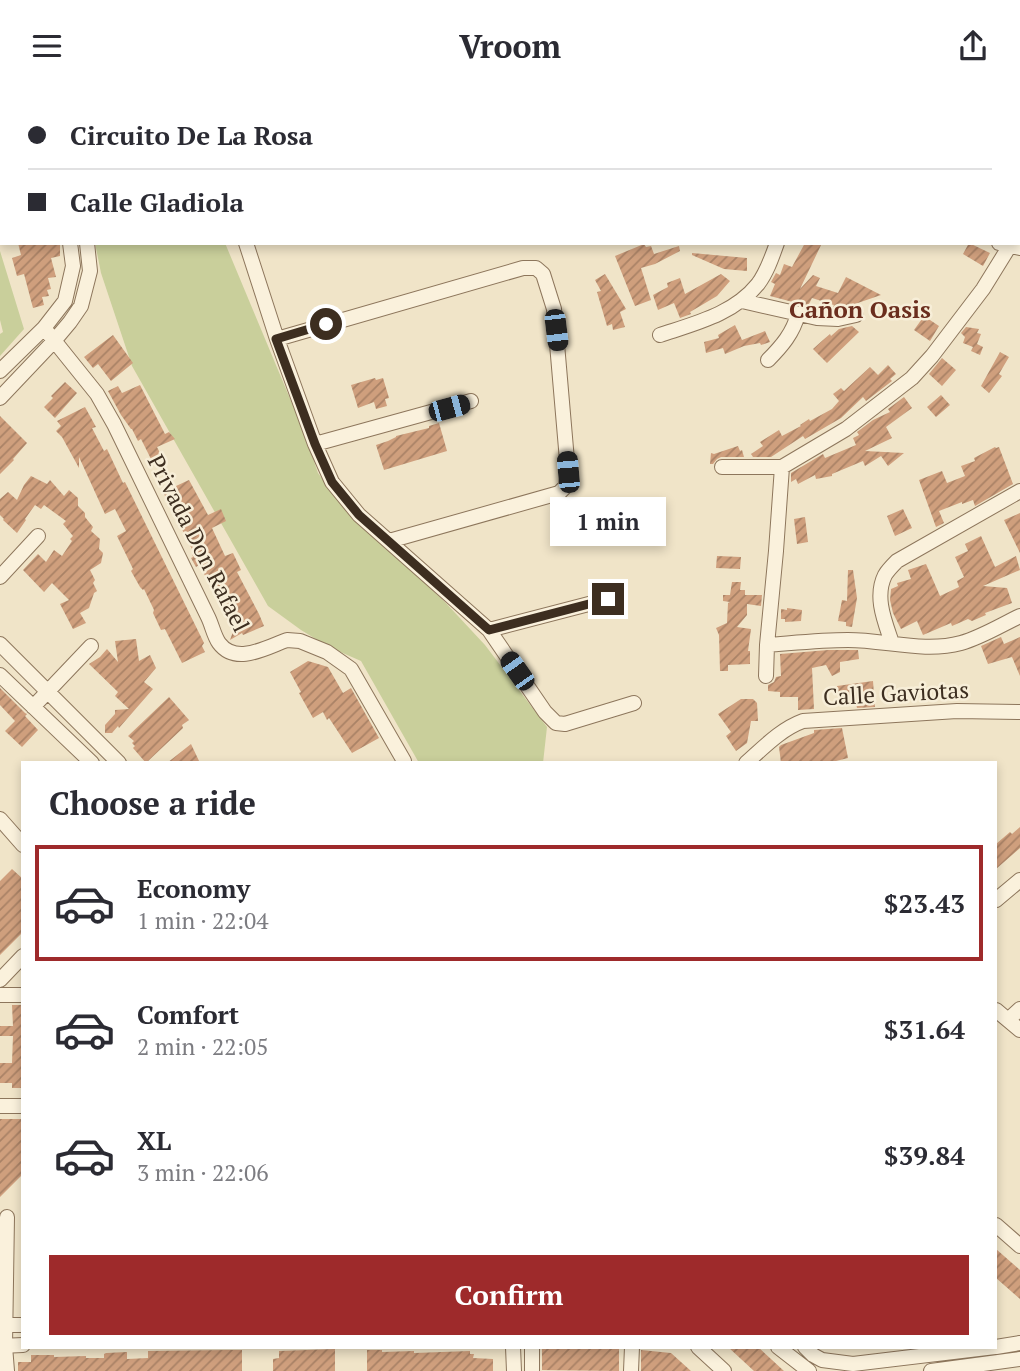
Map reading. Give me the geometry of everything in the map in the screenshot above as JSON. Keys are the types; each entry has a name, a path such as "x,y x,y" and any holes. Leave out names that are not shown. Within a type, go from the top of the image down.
{"street":[{"path":"0,370 44,328 65,301 73,266 70,245"},
{"path":"0,398 54,341 81,306 90,271 86,245"},
{"path":"247,245 276,339 315,444 332,482 359,515 489,630 545,712 556,723 565,724 634,703"},
{"path":"660,335 712,318 742,302 760,282 776,245"},
{"path":"722,467 782,467 846,429 912,378 932,356 983,289 1010,246"},
{"path":"276,339 523,268 536,268 543,274 554,309 559,350 568,472 566,486 558,493 389,541"},
{"path":"742,302 817,318 838,319 856,315"},
{"path":"768,360 789,336 798,314"},
{"name":"Privada Don Rafael","path":"44,328 97,394 114,424 220,644 240,655 293,640 327,652 343,662 360,682 404,761"},
{"path":"315,444 471,401"},
{"path":"766,676 782,467"},
{"path":"891,643 881,608 885,574 897,562 1020,491"},
{"path":"0,577 38,536"},
{"path":"489,630 608,599"},
{"path":"767,645 849,640 923,647 961,643 1020,616"},
{"path":"0,644 117,761"},
{"path":"33,707 91,646"},
{"path":"0,675 90,761"},
{"name":"Calle Gaviotas","path":"748,761 791,725 816,719 957,711 1020,712"},
{"path":"0,819 21,843"},
{"path":"997,899 1020,880"},
{"path":"0,980 21,959"},
{"path":"0,995 21,995"},
{"path":"1008,1020 1020,1009"},
{"path":"997,1011 1020,1030"},
{"path":"0,1106 21,1106"},
{"path":"4,1217 3,1346 7,1371"},
{"path":"997,1227 1020,1246"},
{"path":"3,1325 21,1325"},
{"path":"931,1371 998,1355 1020,1343"},
{"path":"3,1346 21,1345"},
{"path":"513,1349 514,1371"},
{"path":"532,1349 532,1371"},
{"path":"631,1371 632,1349"},
{"path":"700,1349 724,1371"},
{"path":"780,1349 808,1371"},
{"path":"807,1349 813,1355 834,1363 875,1367 998,1355 1020,1359"}],"green space":[{"path":"95,245 226,245 304,432 318,473 343,507 444,601 485,645 547,727 543,761 418,761 361,661 329,647 268,606 132,366 101,273"},
{"path":"0,251 24,329 0,356 0,334 3,332 0,320"}],"building":[{"path":"18,245 60,245 60,256 51,258 56,277 48,278 51,289 47,290 49,296 42,297 44,305 33,308 24,274 17,276 12,258 21,255"},
{"path":"642,245 651,246 654,254 679,246 680,251 641,268 651,300 635,306 615,256"},
{"path":"804,245 821,245 800,289 813,275 820,278 816,286 838,293 846,277 881,295 837,309 832,309 834,305 812,298 808,306 770,296 775,284 771,282 776,273 780,275 784,264 792,267"},
{"path":"968,245 990,253 983,266 963,254"},
{"path":"692,253 747,258 747,271 724,269"},
{"path":"605,274 626,309 620,312 625,327 613,330 612,324 607,326 597,292 601,291 595,280"},
{"path":"721,274 730,281 717,296 690,312 691,314 680,318 674,303 658,310 653,295 668,287 667,283 680,278 685,294"},
{"path":"924,316 939,326 930,341 914,330"},
{"path":"735,325 742,340 765,331 770,342 744,346 725,354 723,348 706,353 704,342 719,338 718,335"},
{"path":"852,326 859,332 827,363 813,349 830,334 831,336 839,329"},
{"path":"966,327 979,329 977,333 981,334 977,344 983,347 980,355 971,351 973,347 963,343 965,337 961,333"},
{"path":"113,335 133,363 111,381 98,364 93,368 84,357"},
{"path":"1000,352 1009,357 999,374 1002,376 989,393 981,386"},
{"path":"942,358 956,370 942,386 929,374"},
{"path":"888,365 896,374 890,379 892,381 866,401 863,397 841,418 805,439 803,436 771,457 753,457 751,454 763,446 760,442 779,430 782,436 809,419 810,421 832,409 839,401 833,394 841,388 844,391 870,367 878,375"},
{"path":"383,378 389,398 385,399 387,406 376,409 374,402 358,408 351,385"},
{"path":"65,382 77,393 55,418 44,407"},
{"path":"140,385 165,434 169,432 175,439 157,447 161,455 151,459 141,439 138,441 108,391 118,386 122,393"},
{"path":"941,395 950,405 936,417 927,407"},
{"path":"904,397 912,408 886,427 892,438 865,451 904,453 888,466 881,456 865,466 863,461 832,476 816,479 815,475 798,484 796,479 791,482 791,473 823,454 825,458 856,445 853,438 859,435 857,432 890,412 888,409"},
{"path":"85,407 96,427 92,428 104,451 107,449 123,483 125,482 204,643 202,646 205,652 182,663 165,629 161,630 144,589 131,571 133,569 117,536 126,531 115,509 105,514 79,457 79,468 56,431 61,426 57,421"},
{"path":"0,416 27,443 0,474"},
{"path":"439,423 447,451 384,470 376,445"},
{"path":"738,446 744,457 721,457 710,464 711,453"},
{"path":"999,447 1013,484 975,506 973,500 939,511 944,523 936,527 919,480 942,471 947,483 965,476 961,466 975,461 974,458"},
{"path":"31,476 47,484 50,480 64,496 69,490 78,498 78,506 93,527 91,531 100,539 99,549 103,553 101,563 90,570 97,591 89,608 80,613 86,623 73,629 60,604 69,600 52,583 44,592 23,570 38,554 46,562 54,550 62,556 73,536 63,524 66,521 44,505 41,509 35,505 17,533 0,515 0,499 8,492 17,500"},
{"path":"189,480 208,515 221,509 226,521 212,528 225,556 233,553 241,570 237,572 264,626 230,640 234,629 231,628 199,565 196,567 191,558 194,553 163,492"},
{"path":"903,509 912,528 895,536 887,516"},
{"path":"1020,513 1020,553 1004,520"},
{"path":"805,517 808,542 797,544 794,519"},
{"path":"981,536 995,567 1016,556 1020,570 983,586 1007,588 1012,603 972,621 968,619 952,626 951,623 923,635 917,621 901,629 893,613 891,589 898,586 897,583 911,579 908,570 926,564 940,596 959,587 957,581 964,577 955,557 968,551 965,544"},
{"path":"717,556 741,557 740,569 716,568"},
{"path":"848,570 853,570 857,598 852,627 846,626 846,622 838,621 842,600 847,601"},
{"path":"732,582 741,582 740,590 745,590 745,595 762,595 761,606 747,604 747,615 737,627 751,629 748,651 750,664 728,665 728,671 720,671 719,635 716,628 727,623 730,602 723,601 723,595 730,595"},
{"path":"781,609 802,610 801,621 785,622 785,619 781,619"},
{"path":"1001,637 1004,644 1020,637 1020,676 1012,657 988,664 981,646"},
{"path":"136,639 139,661 150,655 156,668 144,682 153,689 119,728 118,726 112,733 105,733 105,725 115,714 115,710 129,709 115,696 118,692 89,664 107,649 118,662 115,641"},
{"path":"858,650 859,659 840,662 840,672 832,676 826,665 812,668 814,709 798,710 798,697 780,697 780,692 768,691 768,685 781,676 780,654"},
{"path":"308,661 328,667 343,693 351,688 379,738 352,753 323,712 313,718 290,672"},
{"path":"873,681 875,707 840,705 837,686"},
{"path":"0,688 27,714 25,716 38,730 22,747 5,731 15,721 0,705"},
{"path":"169,697 189,720 148,761 144,761 133,748 134,741 128,736"},
{"path":"741,699 753,699 757,703 758,721 751,721 747,743 736,751 726,736 731,732 718,714"},
{"path":"842,728 848,758 836,761 781,761 781,745 814,733 814,730"},
{"path":"191,744 199,761 170,761"},
{"path":"1020,827 1020,848 997,868 997,843 1010,832 1012,834"},
{"path":"12,869 21,877 21,934 0,955 0,881"},
{"path":"12,1005 21,1005 21,1088 12,1088 12,1083 0,1083 0,1063 12,1063 13,1036 0,1036 0,1026 13,1026"},
{"path":"0,1119 21,1119 21,1176 0,1197"},
{"path":"997,1250 1020,1270 1020,1299 997,1279"},
{"path":"335,1349 335,1371 273,1371 273,1359 279,1358 279,1351"},
{"path":"542,1349 619,1349 619,1371 542,1370"},
{"path":"730,1349 760,1349 784,1371 754,1371"},
{"path":"242,1350 242,1371 18,1371 18,1362 31,1362 31,1355 104,1358 106,1353 127,1352 127,1359 148,1358 148,1351"},
{"path":"367,1350 414,1353 470,1351 470,1354 474,1354 473,1358 493,1359 493,1371 367,1371"},
{"path":"641,1350 671,1353 691,1371 641,1371"}],"district":[{"name":"Cañon Oasis","path":"860,309"}],"route":[{"path":"326,324 276,339 332,482 359,515 489,630 608,599"}]}
